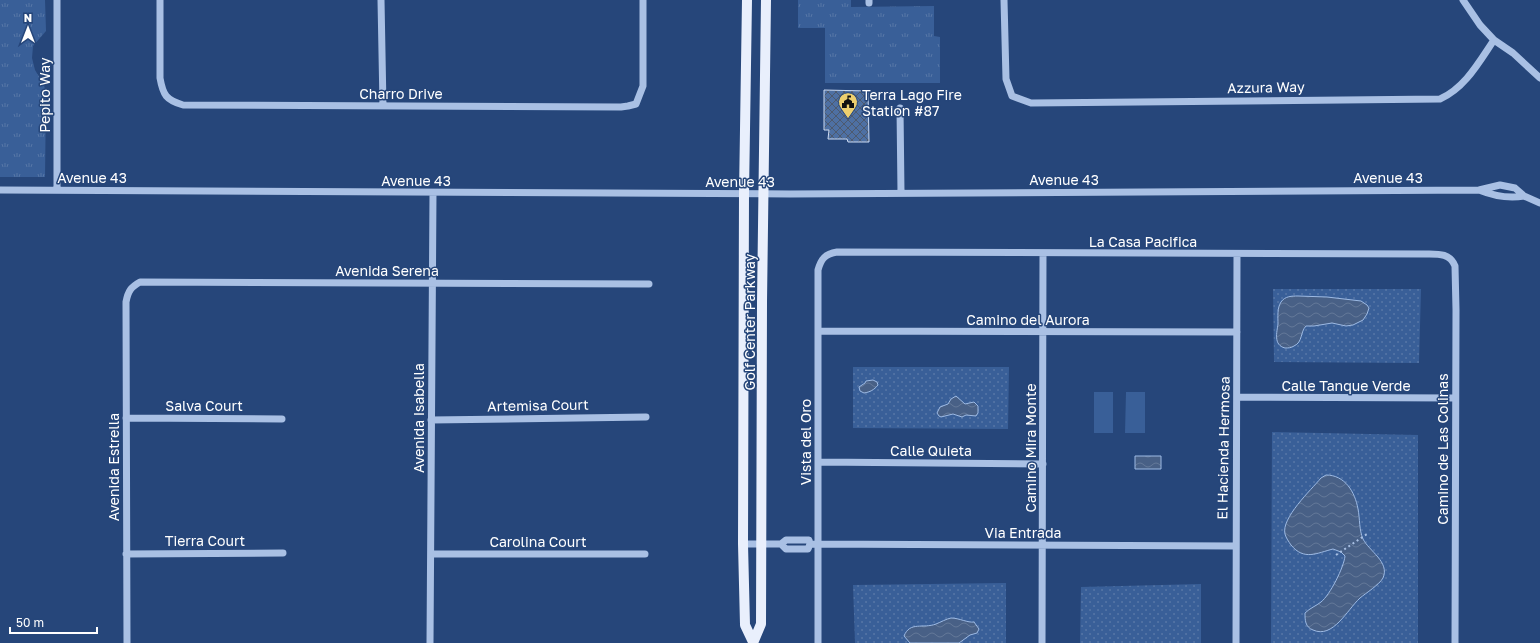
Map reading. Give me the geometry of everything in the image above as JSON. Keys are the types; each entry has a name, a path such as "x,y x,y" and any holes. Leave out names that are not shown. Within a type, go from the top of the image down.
{"main road":[{"name":"Golf Center Parkway","path":"747,0 744,194 743,544 745,625 753,642"},
{"name":"Golf Center Parkway","path":"753,642 761,624 766,0"}],"street":[{"name":"Pepito Way","path":"57,0 57,190"},
{"name":"Charro Drive","path":"160,0 160,78 162,90 168,98 183,105 382,106 628,106 636,104 643,86 644,0"},
{"path":"381,0 382,106"},
{"name":"Azzura Way","path":"1004,0 1006,79 1012,96 1031,103 1440,99 1450,94 1470,76 1494,40"},
{"path":"1463,0 1480,25 1494,40 1513,53 1540,78"},
{"path":"900,108 901,194"},
{"name":"Avenue 43","path":"0,190 901,194 1479,190 1500,185 1515,188 1524,196 1540,203"},
{"name":"Avenue 43","path":"1479,190 1490,195 1501,197 1524,196"},
{"name":"Avenida Isabella","path":"430,643 432,193"},
{"name":"La Casa Pacifica","path":"837,252 1443,254 1448,257"},
{"name":"Vista del Oro","path":"818,643 814,544 818,462 818,270 823,257 829,253 837,252"},
{"name":"Camino Mira Monte","path":"1042,643 1043,253"},
{"name":"El Hacienda Hermosa","path":"1236,643 1235,546 1237,254"},
{"name":"Camino de Las Colinas","path":"1448,257 1453,261 1455,266 1455,643"},
{"name":"Avenida Serena","path":"128,292 140,282 649,284"},
{"name":"Avenida Estrella","path":"127,643 126,302 128,292"},
{"name":"Camino del Aurora","path":"818,331 1237,332"},
{"name":"Calle Tanque Verde","path":"1237,397 1455,398"},
{"name":"Artemisa Court","path":"431,420 646,417"},
{"name":"Salva Court","path":"126,418 282,419"},
{"name":"Calle Quieta","path":"818,462 1043,464"},
{"name":"Via Entrada","path":"743,544 781,544 786,549 808,549 814,544 1235,546"},
{"name":"Tierra Court","path":"126,554 283,553"},
{"name":"Carolina Court","path":"431,554 645,554"}],"path":[{"path":"1336,555 1367,534"}],"green space":[{"path":"0,0 45,0 46,31 33,46 32,58 35,70 44,85 46,94 45,177 0,177"},
{"path":"798,0 851,0 851,7 934,6 934,36 940,37 940,83 825,83 825,28 798,28"},
{"path":"1273,289 1421,289 1419,363 1274,362"},
{"path":"853,367 1009,367 1008,429 853,428"},
{"path":"1094,392 1113,392 1113,433 1094,433"},
{"path":"1126,392 1145,392 1145,433 1125,433"},
{"path":"1272,432 1418,435 1418,643 1271,643"},
{"path":"1006,583 1006,643 855,643 853,585"},
{"path":"1201,584 1201,643 1080,643 1081,587"}],"water":[{"path":"1287,297 1327,297 1361,301 1369,308 1363,320 1353,325 1346,326 1332,323 1306,326 1299,342 1292,347 1285,348 1277,341 1279,307 1281,302"},
{"path":"873,380 877,382 878,385 875,388 864,393 860,391 859,387 866,381"},
{"path":"956,396 965,404 974,402 978,406 978,413 976,416 966,415 962,417 953,414 941,417 939,416 937,413 940,407 948,404 951,399"},
{"path":"1135,456 1161,456 1161,469 1135,469"},
{"path":"1326,475 1339,478 1344,481 1352,491 1357,503 1363,539 1378,557 1384,567 1384,572 1381,581 1360,598 1339,622 1333,627 1320,632 1308,627 1305,621 1305,613 1325,598 1339,574 1345,556 1341,552 1333,549 1316,554 1301,553 1291,545 1285,534 1285,527 1292,512 1298,504 1321,478"},
{"path":"951,618 974,622 979,629 977,633 970,635 959,643 910,643 904,636 910,628 936,624"}],"building":[{"name":"Terra Lago Fire Station #87","path":"824,90 868,91 869,142 848,142 847,139 828,139 829,130 824,130"}],"place":[{"name":"Terra Lago Fire Station #87","path":"848,119"}]}
